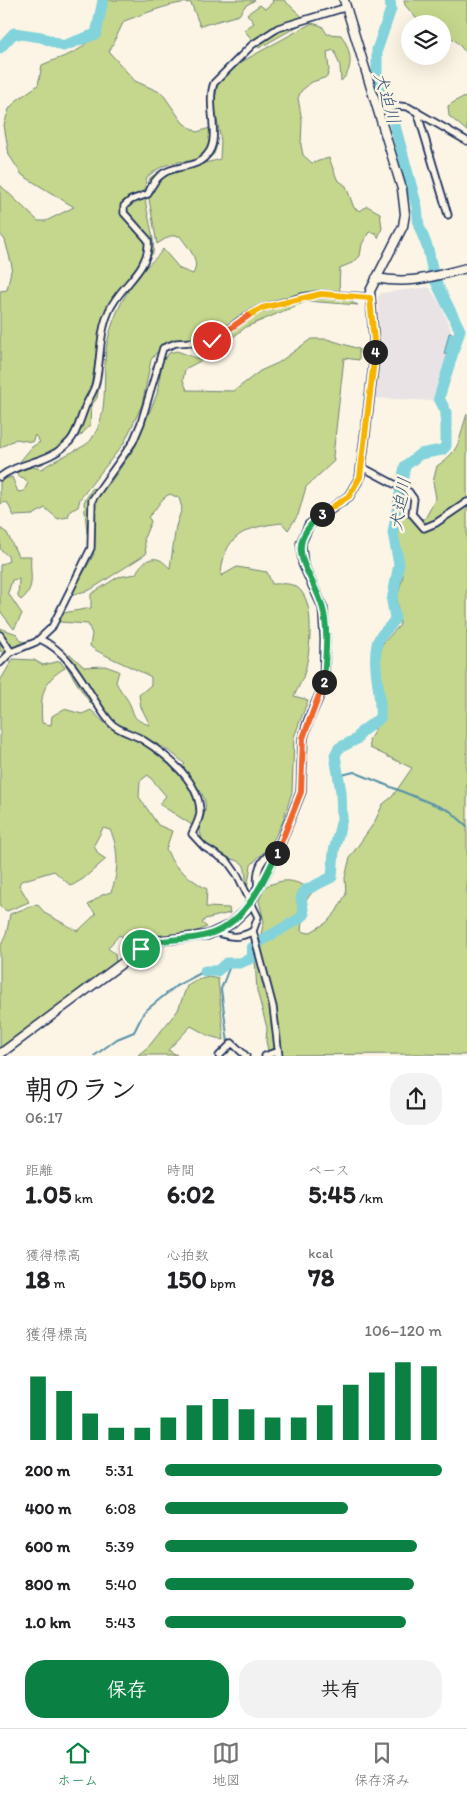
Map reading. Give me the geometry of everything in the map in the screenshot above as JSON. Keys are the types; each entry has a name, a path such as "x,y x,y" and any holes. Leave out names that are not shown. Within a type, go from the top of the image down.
{"main road":[{"path":"0,1054 148,944 156,941 198,937 216,932 236,920 252,902 258,891 280,846 301,792 302,750 305,729 324,685 325,622 323,608 303,564 301,543 309,525 352,492 358,482 362,467 375,353 370,298 376,278 399,236 405,214 402,189 345,3"},
{"path":"376,278 406,282 428,279 467,268"}],"street":[{"path":"0,477 8,471 54,455 71,440 74,434 96,383 103,335 112,303 147,258 148,240 124,213 124,206 131,200 148,194 153,181 163,172 198,162 209,153 213,144 210,109 211,90 214,83 252,45 278,28 345,3"},
{"path":"378,110 408,107 467,141"},
{"path":"417,111 448,215"},
{"path":"0,663 11,652 40,639 52,627 90,548 92,500 133,442 142,422 163,348 167,345 212,341 245,317 262,308 302,297 321,294 370,298"},
{"path":"362,467 409,492 414,499 412,514 424,528 436,523 467,502"},
{"path":"0,635 11,652"},
{"path":"40,639 54,646 75,667 111,724 143,740 174,763 197,794 201,814 192,834 204,848 228,862 252,902 258,917 252,931 243,937 229,936 216,932"},
{"path":"252,931 273,1007 278,1053 266,1056"},
{"path":"219,1056 232,1044 246,1056"}],"shaded area":[{"path":"429,287 441,305 453,335 448,368 443,367 434,401 372,398 380,345 378,297 381,293"}],"green space":[{"path":"99,0 255,0 245,6 239,15 200,26 191,3 168,6 124,21 109,52 135,81 162,93 183,123 197,132 210,128 217,145 214,154 207,160 176,162 162,167 147,177 145,196 152,234 153,253 129,284 112,313 106,333 97,349 92,384 99,387 97,398 91,406 90,425 81,435 63,444 43,464 24,467 17,465 32,447 40,442 35,435 32,442 16,439 0,448 0,291 7,290 12,266 5,240 0,234 0,185 38,221 46,221 74,207 22,175 9,155 4,125 9,109 17,100 38,85 42,65 69,55 88,41 99,17"},
{"path":"272,0 284,0 307,21 259,48 244,30 254,23 247,14 260,5 265,9 273,2"},
{"path":"404,0 467,0 467,54 455,40 451,38 451,15 413,15 405,5"},
{"path":"312,23 322,26 327,34 341,35 347,46 350,65 341,81 340,66 334,50 327,52 329,70 327,77 312,82 301,91 298,98 302,121 301,145 303,155 312,163 329,158 337,179 346,186 354,208 360,211 367,206 380,213 382,228 378,238 376,233 369,232 362,244 360,256 354,262 340,268 340,291 346,299 358,305 307,301 246,327 223,345 213,349 173,346 156,353 151,360 142,405 124,443 80,499 78,507 70,511 68,517 58,519 45,508 33,515 14,516 7,502 0,504 0,480 12,477 18,492 24,491 28,483 24,478 19,477 17,472 32,467 42,469 88,443 97,429 103,404 108,339 114,320 132,284 163,249 180,269 193,274 195,259 180,236 170,236 157,244 147,188 150,178 176,165 210,162 220,159 221,141 214,105 218,82 243,61"},
{"path":"467,97 467,131 449,116 448,106 459,99"},
{"path":"311,339 327,339 359,349 359,360 344,358 334,461 306,487 298,515 288,530 282,523 257,527 238,536 231,542 226,551 221,576 237,567 267,572 272,584 289,584 298,588 304,595 309,615 310,640 307,663 294,696 308,700 294,737 292,792 283,821 272,843 251,865 247,890 244,866 240,862 220,857 213,853 207,848 202,838 199,824 204,815 205,800 192,781 179,769 185,764 164,748 107,718 97,710 82,692 60,655 70,654 84,667 105,666 119,671 116,682 130,704 134,715 143,723 150,725 141,707 139,695 151,685 151,677 93,649 90,646 92,634 88,624 59,622 63,613 91,608 91,594 118,577 136,574 142,564 149,560 160,560 170,568 176,526 182,508 179,498 170,494 163,499 148,517 151,521 144,538 146,554 90,590 71,595 94,554 87,533 84,502 92,489 110,483 135,447 157,394 162,362 169,353 177,351 202,360 185,369 183,380 187,390 234,391 260,371 278,363"},
{"path":"467,414 467,1055 269,1055 266,1041 267,1028 257,991 255,960 264,921 259,901 264,887 285,881 295,882 314,890 304,903 301,931 309,933 326,923 336,912 346,894 345,878 350,857 374,823 383,804 392,797 412,768 370,748 369,740 375,730 382,644 400,625 397,598 403,576 396,536 400,511 407,517 425,519 436,498 433,482 437,466 455,449"},
{"path":"0,528 7,533 18,556 31,556 31,585 26,595 21,600 18,597 19,579 12,580 8,593 22,614 14,629 0,611 0,565 9,561 8,556 0,549"},
{"path":"0,628 17,634 22,642 27,641 28,648 4,653 0,651"},
{"path":"13,659 34,660 43,665 60,661 65,668 51,678 44,691 42,698 42,723 51,725 52,716 64,709 82,714 91,710 106,724 146,746 165,761 185,782 197,804 197,815 192,825 159,804 166,796 148,775 140,781 139,797 158,825 172,831 166,849 177,867 207,889 206,907 229,908 230,913 205,919 202,923 207,927 199,930 139,945 119,935 108,948 115,954 116,963 0,1049 0,948 7,931 10,914 37,904 46,914 78,931 96,914 88,905 102,895 111,892 117,869 113,837 110,830 103,828 94,845 98,854 106,859 83,879 71,886 54,871 21,881 19,885 29,902 7,911 0,907 0,681"},
{"path":"209,977 218,979 224,1040 209,1036 191,1026 168,1050 177,1055 138,1055 149,1046 178,1010 187,986 197,980"}],"water":[{"path":"449,333 455,334 450,356 444,354"}],"waterway":[{"path":"0,48 14,33 41,37 63,46 96,34 103,0"},
{"name":"犬迫川","path":"205,971 217,971 227,963 240,963 252,958 252,948 304,915 301,898 304,891 332,877 334,851 342,819 341,792 335,755 339,748 357,739 361,732 380,718 376,653 378,640 395,618 392,601 399,564 393,533 405,466 420,454 442,450 446,446 446,412 439,398 460,330 434,278 428,249 419,226 417,207 394,122 377,75 377,50 391,9 390,0"},
{"path":"338,776 354,772 450,811 467,826"},
{"path":"228,1043 221,989 231,963"},
{"path":"94,1056 117,1039 134,1032 144,1012 176,986 205,971"},
{"path":"232,1047 241,1056"}],"route":[{"path":"141,949 156,941 208,935 231,924 252,902 277,852 301,792 303,780 303,738 324,685 325,622 323,608 303,564 300,550 301,543 309,525 321,514 349,496 358,482 363,463 367,407 375,353 370,298 321,294 302,297 262,308 245,317 212,341"}]}
